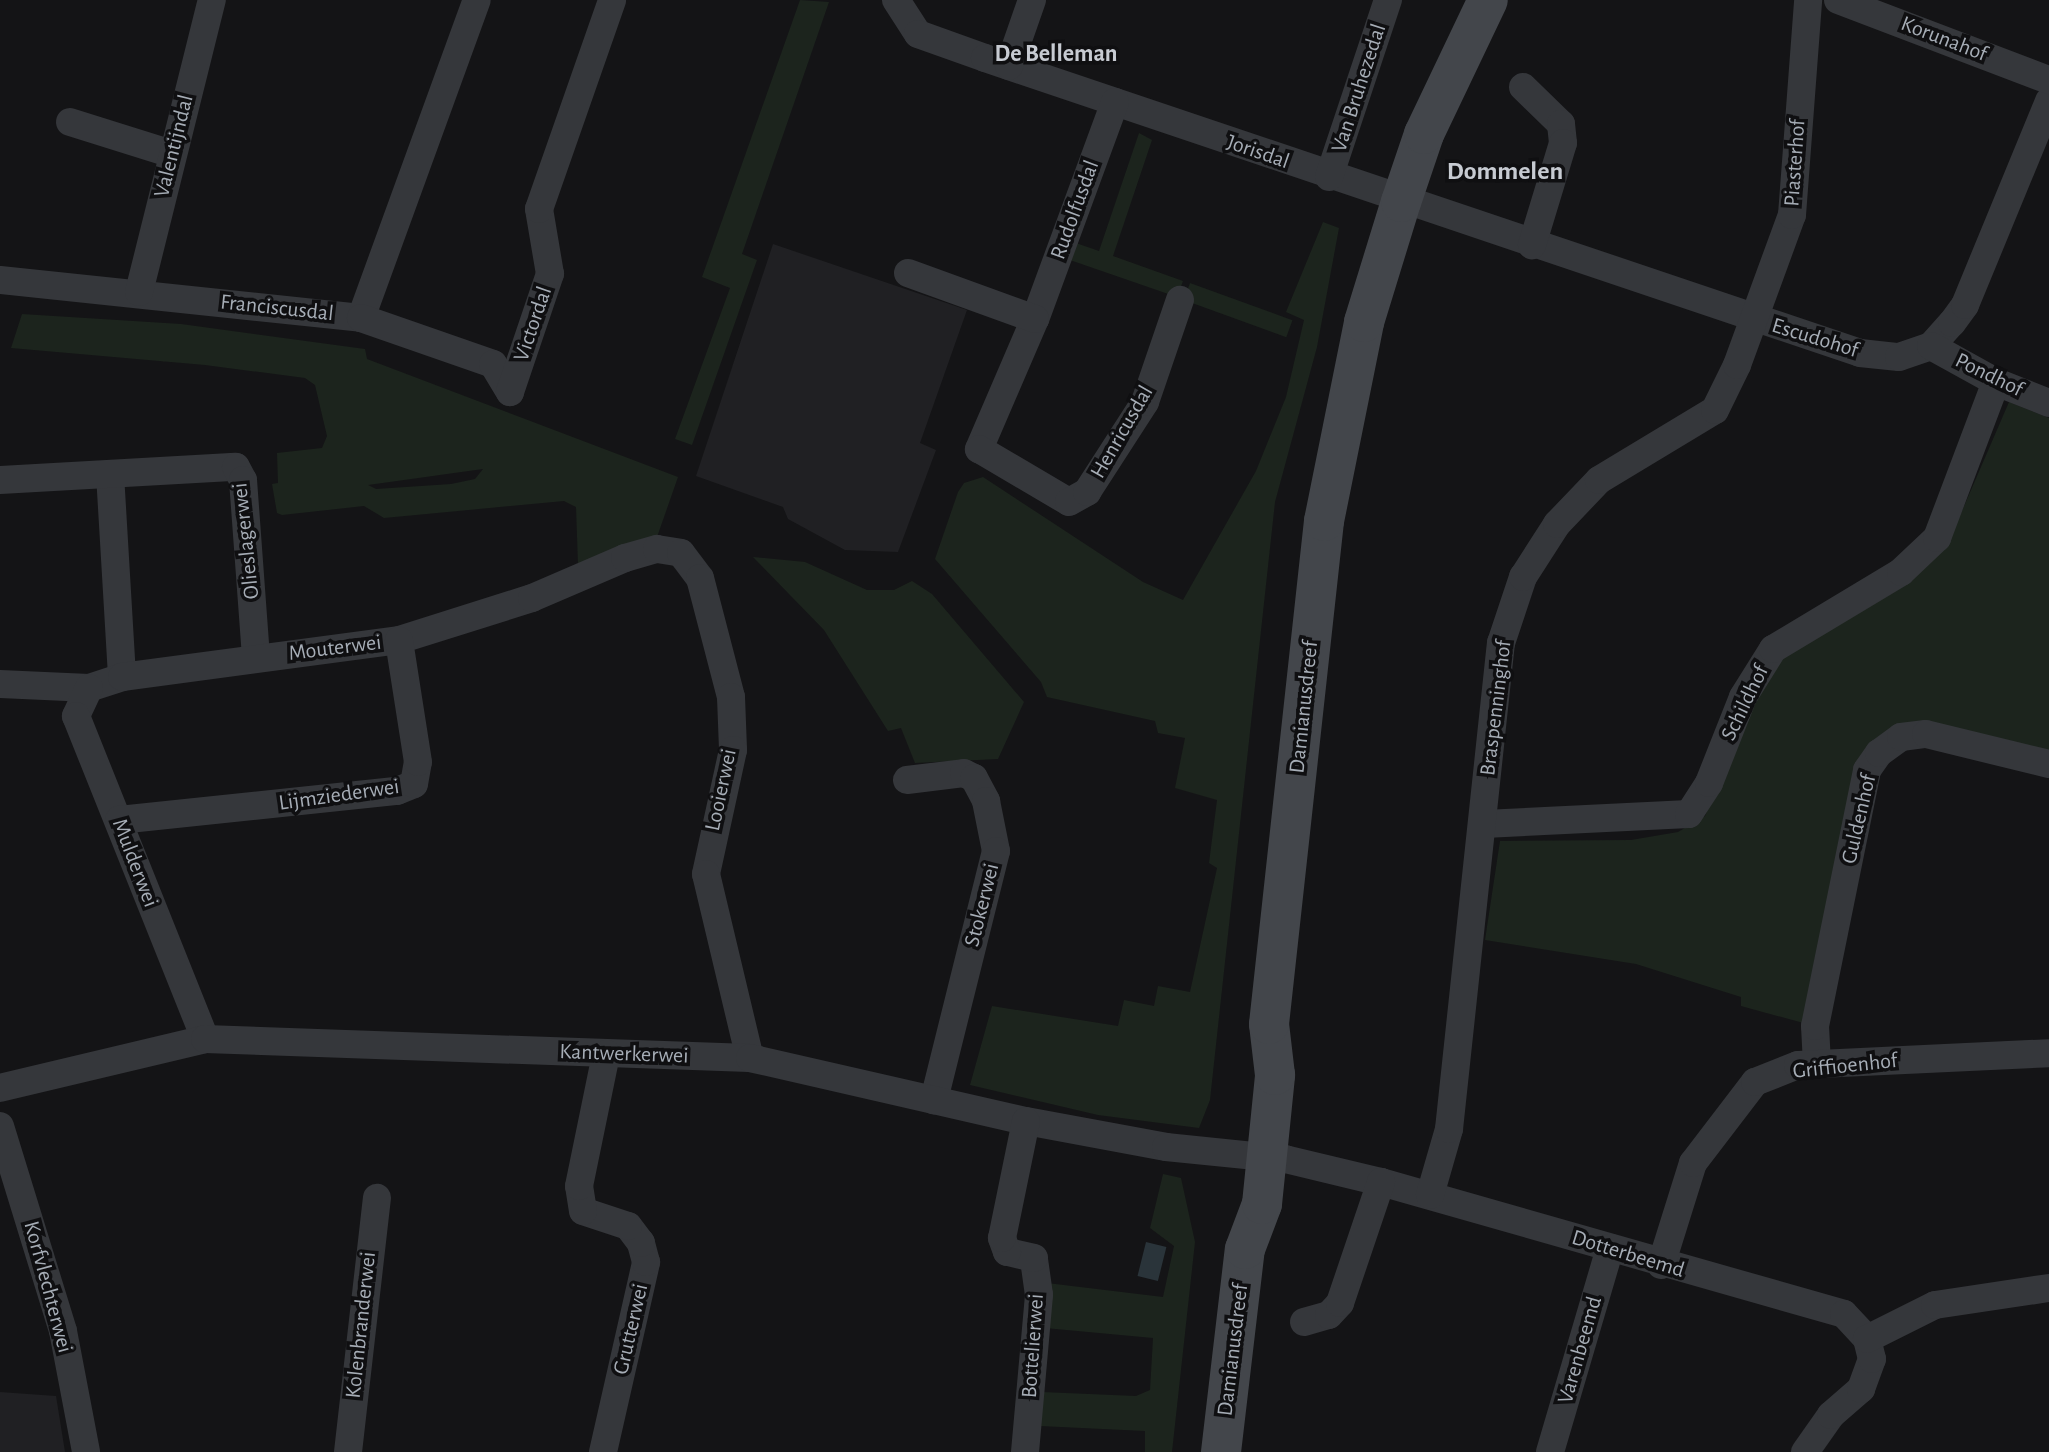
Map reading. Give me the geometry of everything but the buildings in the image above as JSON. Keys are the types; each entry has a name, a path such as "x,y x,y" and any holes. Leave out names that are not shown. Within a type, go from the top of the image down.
{"street":[{"name":"Valentijndal","path":"139,292 212,0"},
{"name":"Franciscusdal","path":"0,280 139,292 361,318 477,0"},
{"name":"Victordal","path":"361,318 493,364 510,392 550,274 539,209 612,0"},
{"name":"Jorisdal","path":"896,0 918,34 1413,206"},
{"path":"1009,66 1032,0"},
{"name":"Van Bruhezedal","path":"1329,177 1388,0"},
{"name":"Damianusdreef","path":"1413,206 1424,134 1488,0"},
{"name":"Damianusdreef","path":"1221,1452 1245,1249 1236,1196 1255,1156 1253,1071 1269,1024 1324,521 1353,392 1364,322 1413,206 1449,142 1514,0"},
{"name":"Piasterhof","path":"1754,320 1792,215 1808,0"},
{"name":"Korunahof","path":"1838,0 2049,80"},
{"path":"1523,87 1561,124 1563,143 1532,245"},
{"path":"1931,346 1965,305 2044,135 2049,101"},
{"name":"Rudolfusdal","path":"979,449 1035,319 1115,102"},
{"path":"70,122 172,154"},
{"name":"Escudohof","path":"1413,206 1860,353 1899,357 1931,346"},
{"path":"908,273 1035,319"},
{"name":"Henricusdal","path":"979,449 1069,502 1087,492 1145,402 1180,300"},
{"name":"Braspenninghof","path":"1430,1195 1449,1129 1501,643 1523,577 1557,524 1599,480 1715,410 1754,320"},
{"name":"Pondhof","path":"1931,346 1996,382 2049,403"},
{"name":"Schildhof","path":"1484,824 1689,814 1709,783 1743,697 1773,649 1901,572 1937,538 1996,382"},
{"name":"Olieslagerwei","path":"110,474 236,467 243,480 256,658"},
{"path":"0,480 110,474 122,677"},
{"name":"Mouterwei","path":"0,684 89,688 122,677 399,640 532,598 657,549"},
{"name":"Looierwei","path":"657,549 681,553 692,562 731,697 733,750 706,874 750,1058"},
{"name":"Lijmziederwei","path":"119,820 397,791 414,784 418,762 399,640"},
{"name":"Mulderwei","path":"89,688 76,716 205,1039"},
{"name":"Guldenhof","path":"1817,1064 1815,1026 1867,770 1879,753 1901,737 1926,734 2049,764"},
{"name":"Stokerwei","path":"907,780 964,773 974,778 986,801 996,851 934,1100"},
{"name":"Kantwerkerwei","path":"0,1088 205,1039 750,1058 1026,1121 1166,1147 1255,1156"},
{"name":"Griffioenhof","path":"1661,1265 1693,1163 1725,1115 1755,1082 1817,1064 2049,1053"},
{"name":"Grutterwei","path":"603,1452 646,1262 641,1243 628,1226 583,1211 579,1186 606,1054"},
{"name":"Bottelierwei","path":"1025,1452 1039,1295 1034,1258 1007,1252 1002,1238 1026,1121"},
{"name":"Korfvlechterwei","path":"1,1138 63,1331 86,1452"},
{"name":"Dotterbeemd","path":"1255,1156 1430,1195 1661,1265 1844,1314 1867,1339"},
{"path":"1304,1322 1329,1315 1340,1303 1381,1182"},
{"name":"Kolenbranderwei","path":"348,1452 377,1198"},
{"name":"Varenbeemd","path":"1549,1451 1610,1248"},
{"path":"1805,1452 1831,1415 1861,1389 1872,1359 1867,1339 1935,1305 2049,1288"}],"shaded area":[{"path":"800,0 829,2 742,254 757,260 692,445 675,439 730,288 702,277"},
{"path":"1139,133 1152,140 1113,256 1183,281 1177,297 1067,259 1073,242 1099,251"},
{"path":"1323,222 1339,228 1317,347 1275,502 1210,1100 1199,1128 1098,1115 970,1085 992,1006 1118,1026 1124,1000 1154,1006 1158,986 1190,992 1217,868 1209,863 1217,800 1175,788 1185,738 1158,733 1155,721 1047,697 1041,682 935,559 958,492 964,483 983,477 1143,582 1183,600 1256,471 1286,397 1304,320 1286,312"},
{"path":"773,244 967,310 920,443 936,450 898,552 845,550 788,519 783,507 696,476"},
{"path":"1190,283 1292,320 1286,337 1184,300"},
{"path":"22,314 181,324 365,349 367,359 678,477 656,540 578,565 576,507 564,501 384,518 364,506 282,515 277,513 272,484 278,483 277,453 322,448 327,436 315,385 305,378 205,365 11,348","holes":["483,469 475,479 451,484 376,489 368,485"]},
{"path":"2009,402 2049,418 2049,759 1885,734 1807,1024 1741,1006 1741,997 1636,964 1485,940 1500,841 1631,840 1678,832 1705,816 1751,708 1782,658 1946,548"},
{"path":"753,557 805,562 867,590 894,590 912,581 932,594 1024,702 998,759 915,763 901,728 888,731 824,630"},
{"path":"1163,1174 1181,1178 1195,1242 1172,1452 1145,1452 1145,1431 1040,1426 1042,1392 1136,1396 1150,1390 1153,1338 1045,1328 1047,1283 1163,1297 1174,1246 1150,1228"},
{"path":"1146,1242 1166,1247 1158,1281 1138,1276"},
{"path":"0,1392 56,1396 65,1452 0,1452"}],"district":[{"name":"De Belleman","path":"1056,55"},
{"name":"Dommelen","path":"1505,172"}]}
